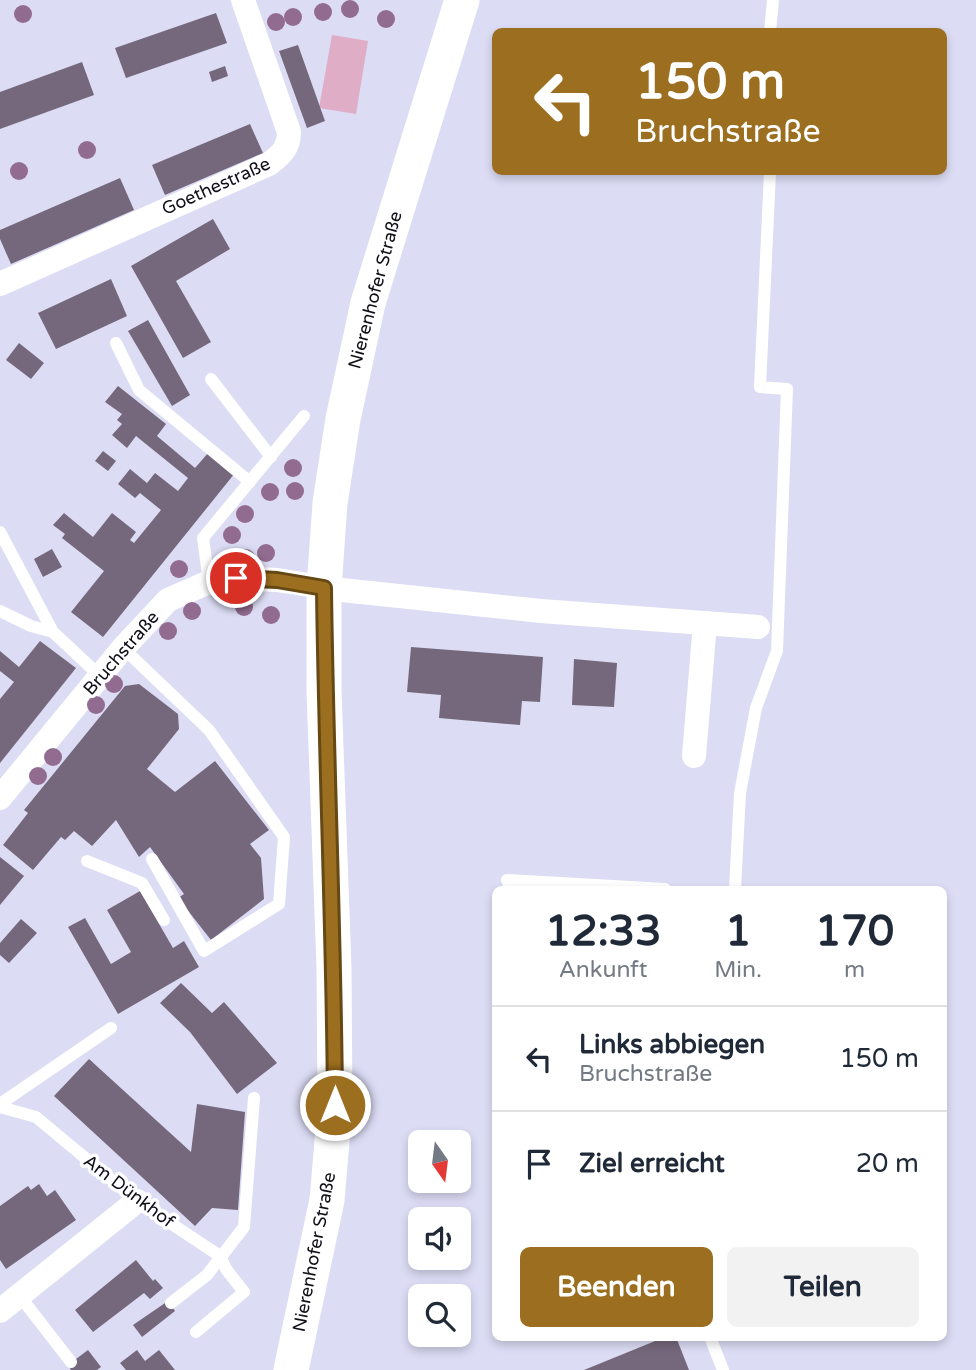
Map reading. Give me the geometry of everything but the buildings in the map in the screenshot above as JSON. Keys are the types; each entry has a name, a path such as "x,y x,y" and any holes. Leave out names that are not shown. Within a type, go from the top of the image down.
{"main road":[{"name":"Nierenhofer Straße","path":"291,1370 327,1200 335,1105 324,588 330,503 342,419 365,316 462,0"}],"street":[{"name":"Goethestraße","path":"0,284 269,164 281,155 289,142 289,132 243,0"},
{"name":"Bruchstraße","path":"0,798 123,648 168,600 209,582 236,578 277,580 324,588"},
{"path":"324,588 541,611 758,627"},
{"path":"694,756 705,623"},
{"path":"0,1311 137,1201"}],"lane":[{"path":"770,28 773,0"},
{"path":"735,886 740,793 744,770 756,708 777,651 787,389 760,387 770,175"},
{"path":"116,343 139,390 250,482"},
{"path":"211,379 271,457"},
{"path":"209,582 203,538 304,416"},
{"path":"0,532 53,632 100,676"},
{"path":"0,611 31,626 53,632"},
{"path":"123,648 209,730 284,837 279,904 204,951 152,859"},
{"path":"87,861 142,883 164,920"},
{"path":"510,886 507,880 612,886"},
{"path":"0,1105 111,1028"},
{"path":"171,1303 207,1275 244,1227 254,1098"},
{"name":"Am Dünkhof","path":"0,1105 36,1117 137,1201 220,1256 226,1269 244,1292 196,1332"},
{"path":"19,1295 71,1362"},
{"path":"712,1341 723,1370"}],"shaded area":[{"path":"332,35 368,41 356,114 319,108"}],"route":[{"path":"236,578 277,580 324,588 324,691 334,968 335,1105"}]}
